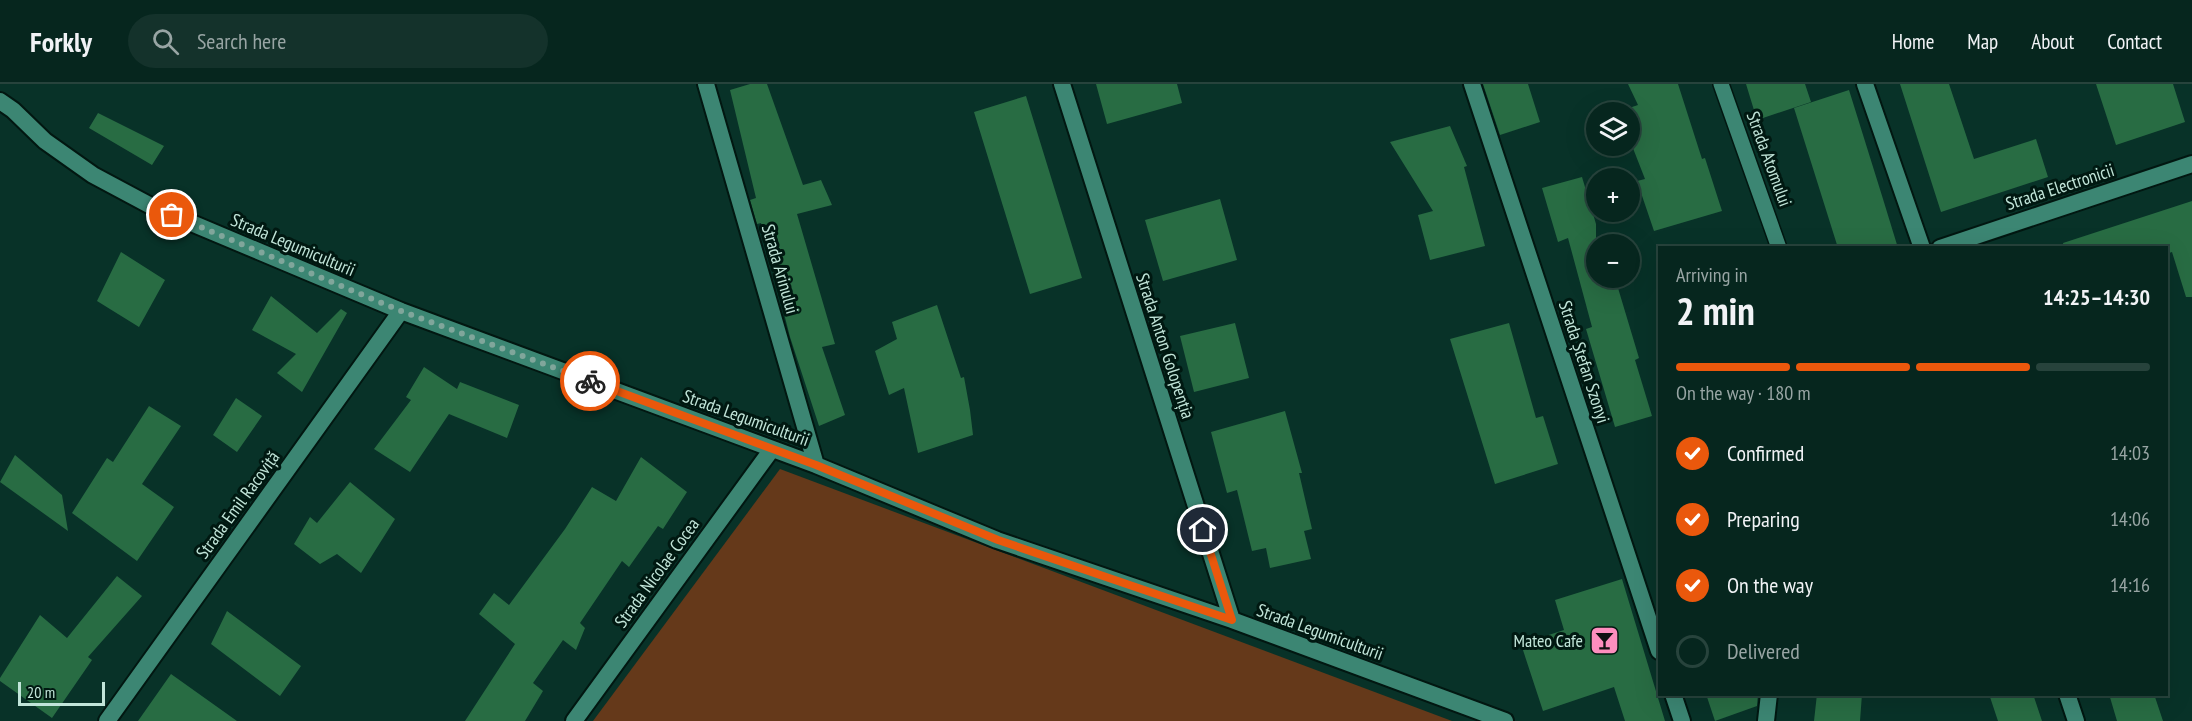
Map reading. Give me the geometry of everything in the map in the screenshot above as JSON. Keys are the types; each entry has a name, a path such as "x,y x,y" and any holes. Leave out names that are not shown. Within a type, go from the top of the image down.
{"street":[{"name":"Strada Arinului","path":"706,84 816,465"},
{"name":"Strada Anton Golopenția","path":"1062,84 1232,620"},
{"name":"Strada Ștefan Szonyi","path":"1472,84 1658,648"},
{"path":"1865,84 1921,246"},
{"name":"Strada Legumiculturii","path":"0,101 13,110 45,141 93,175 152,206 401,311 816,465 998,540 1232,620 1505,721"},
{"name":"Strada Electronicii","path":"1946,246 2192,164"},
{"name":"Strada Emil Racoviță","path":"107,721 401,311"},
{"name":"Strada Nicolae Cocea","path":"574,721 772,449"},
{"path":"1674,696 1682,721"},
{"path":"1766,721 1769,696"},
{"path":"2068,696 2076,721"}],"lane":[{"name":"Strada Atomului","path":"1721,84 1778,246"}],"shaded area":[{"path":"780,469 1452,721 593,721"}],"building":[{"path":"750,84 767,84 803,185 821,180 832,205 797,214 835,344 822,347 845,415 819,426 790,337 761,223 757,224 750,200 756,198 730,90"},
{"path":"1096,84 1177,84 1182,103 1107,124"},
{"path":"1483,84 1528,84 1540,122 1500,135"},
{"path":"1628,84 1678,84 1702,159 1705,158 1722,211 1654,231 1640,190 1640,180 1645,179 1636,156 1640,156 1640,102 1637,102"},
{"path":"1746,84 1805,84 1811,102 1757,120"},
{"path":"1900,84 1949,84 1974,159 2036,139 2048,177 1941,212"},
{"path":"2096,84 2173,84 2185,122 2116,145"},
{"path":"1849,90 1897,246 1837,246 1794,108"},
{"path":"1026,96 1082,278 1030,294 974,112"},
{"path":"98,113 164,146 152,165 89,128"},
{"path":"1450,126 1467,166 1464,167 1485,246 1430,260 1418,215 1433,211 1390,142"},
{"path":"1582,177 1586,190 1586,222 1595,222 1596,224 1596,234 1586,234 1586,288 1618,288 1639,358 1635,360 1652,416 1615,427 1586,329 1592,327 1568,238 1558,242 1542,188"},
{"path":"1220,199 1237,260 1163,281 1145,220"},
{"path":"2192,201 2192,297 2186,297 2172,252 2168,253 2168,246 2064,246 2063,243"},
{"path":"121,252 165,280 139,327 97,301"},
{"path":"271,296 317,333 341,309 347,313 302,392 277,373 296,354 252,330"},
{"path":"937,305 961,378 964,377 973,435 918,453 904,388 889,395 875,351 897,339 892,322"},
{"path":"1235,323 1249,378 1194,392 1180,336"},
{"path":"1509,323 1536,418 1543,416 1558,464 1495,484 1450,339"},
{"path":"424,367 457,389 460,382 519,405 507,438 449,414 410,472 374,449 411,400 406,397"},
{"path":"236,398 262,416 237,452 213,435"},
{"path":"149,406 181,426 142,484 174,507 137,561 72,513 107,458 113,462"},
{"path":"1285,411 1302,473 1299,473 1312,529 1304,531 1311,559 1270,568 1266,548 1252,551 1237,490 1227,493 1211,432"},
{"path":"15,455 62,495 68,531 0,482"},
{"path":"641,457 687,492 663,529 658,526 629,567 622,561 580,623 585,628 576,650 563,640 533,683 543,691 525,721 465,721 515,644 479,614 494,593 509,605 565,529 592,487 616,501"},
{"path":"350,482 395,519 361,573 337,554 320,564 294,544 310,517 317,523"},
{"path":"117,576 142,596 88,657 92,660 52,718 0,681 40,615 67,638"},
{"path":"1622,579 1665,721 1625,721 1614,687 1543,711 1521,644 1564,630 1555,600"},
{"path":"227,611 301,666 280,696 211,644"},
{"path":"171,674 237,721 138,721"},
{"path":"1707,696 1758,696 1757,706 1715,721"},
{"path":"1817,696 1862,696 1860,721 1814,721"},
{"path":"1990,696 2034,696 2042,721 1998,721"},
{"path":"2110,696 2155,696 2163,721 2117,721"}],"way so far":[{"path":"172,215 401,311 590,381"}],"place":[{"name":"Mateo Cafe","path":"1604,641"}],"route":[{"path":"590,381 816,465 998,540 1232,620 1203,530"}]}
